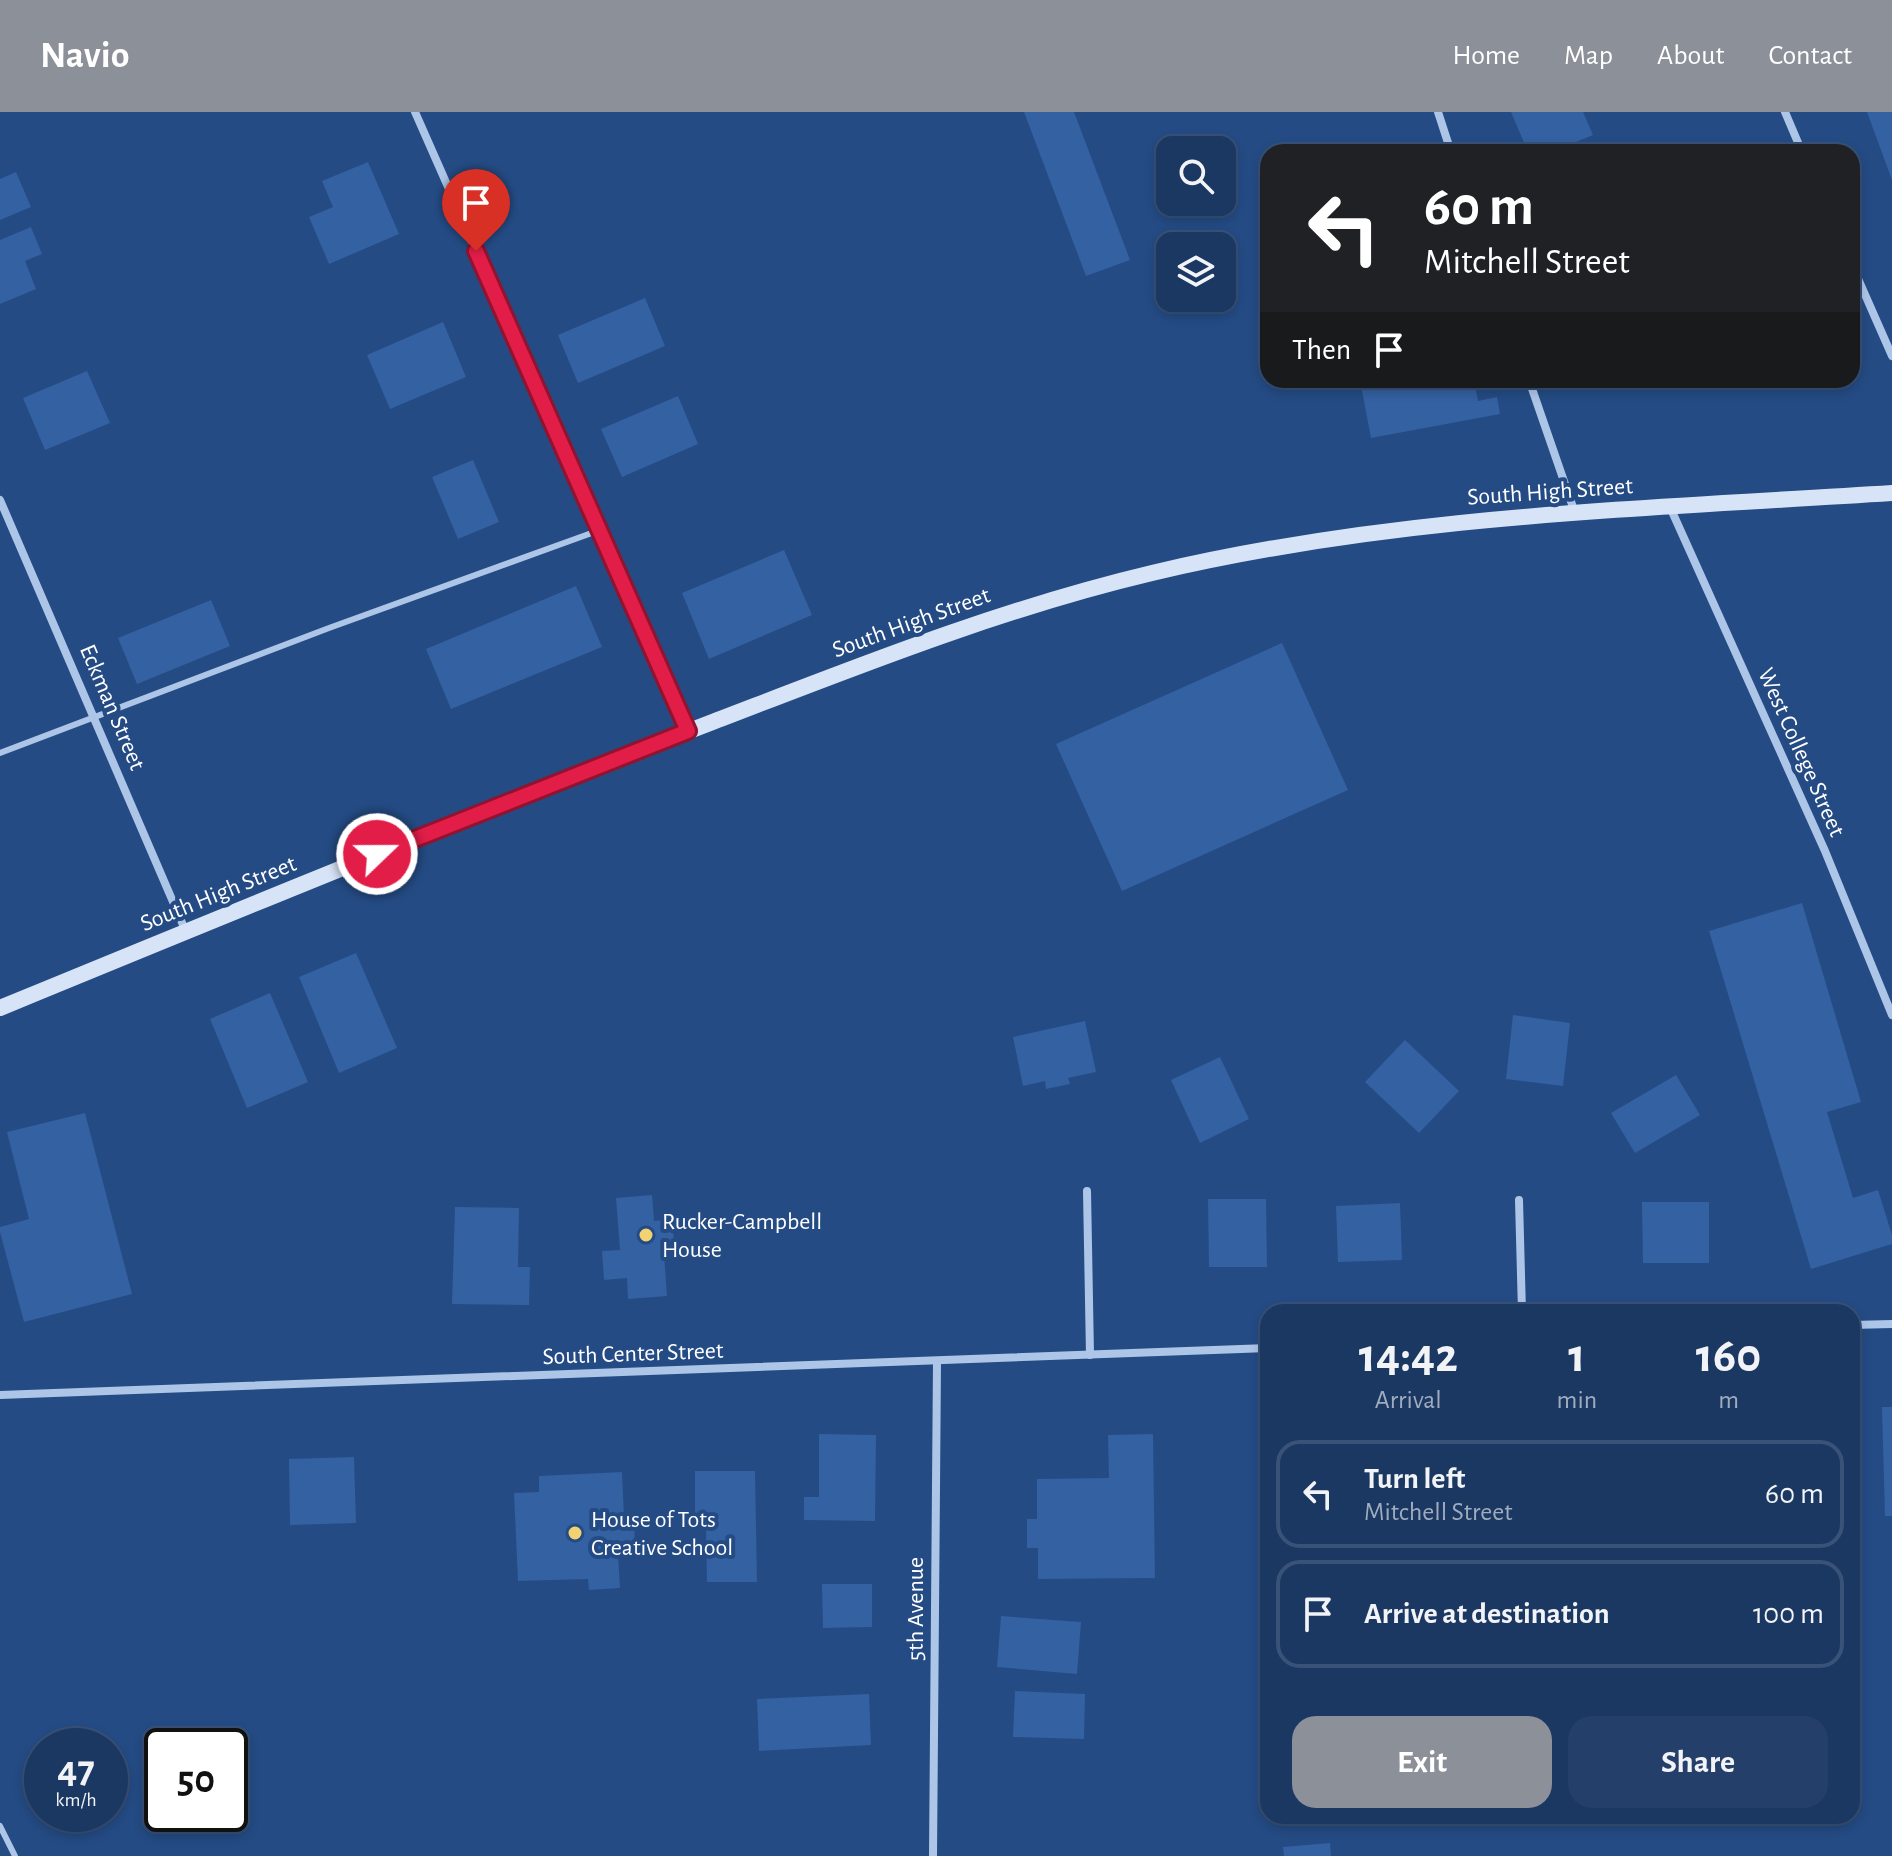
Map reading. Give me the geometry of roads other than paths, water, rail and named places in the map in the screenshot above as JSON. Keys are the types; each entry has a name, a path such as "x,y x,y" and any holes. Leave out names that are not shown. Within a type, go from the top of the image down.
{"main road":[{"name":"South High Street","path":"0,1008 688,731 954,630 1124,580 1339,536 1575,513 1892,493"}],"street":[{"path":"415,112 688,731"},
{"path":"1438,112 1448,144"},
{"path":"1785,112 1799,144"},
{"path":"1860,283 1892,356"},
{"path":"1532,388 1575,513"},
{"name":"Eckman Street","path":"0,500 186,932"},
{"name":"West College Street","path":"1670,507 1819,837 1892,1015"},
{"path":"1087,1191 1090,1355"},
{"path":"1519,1200 1522,1304"},
{"path":"1860,1325 1892,1324"},
{"name":"South Center Street","path":"0,1395 937,1363 1260,1348"},
{"name":"5th Avenue","path":"933,1856 937,1363"}],"lane":[{"path":"0,753 600,530"},
{"path":"0,1826 15,1856"}],"place":[{"name":"Rucker-Campbell House","path":"646,1235"},
{"name":"House of Tots Creative School","path":"575,1533"}]}
